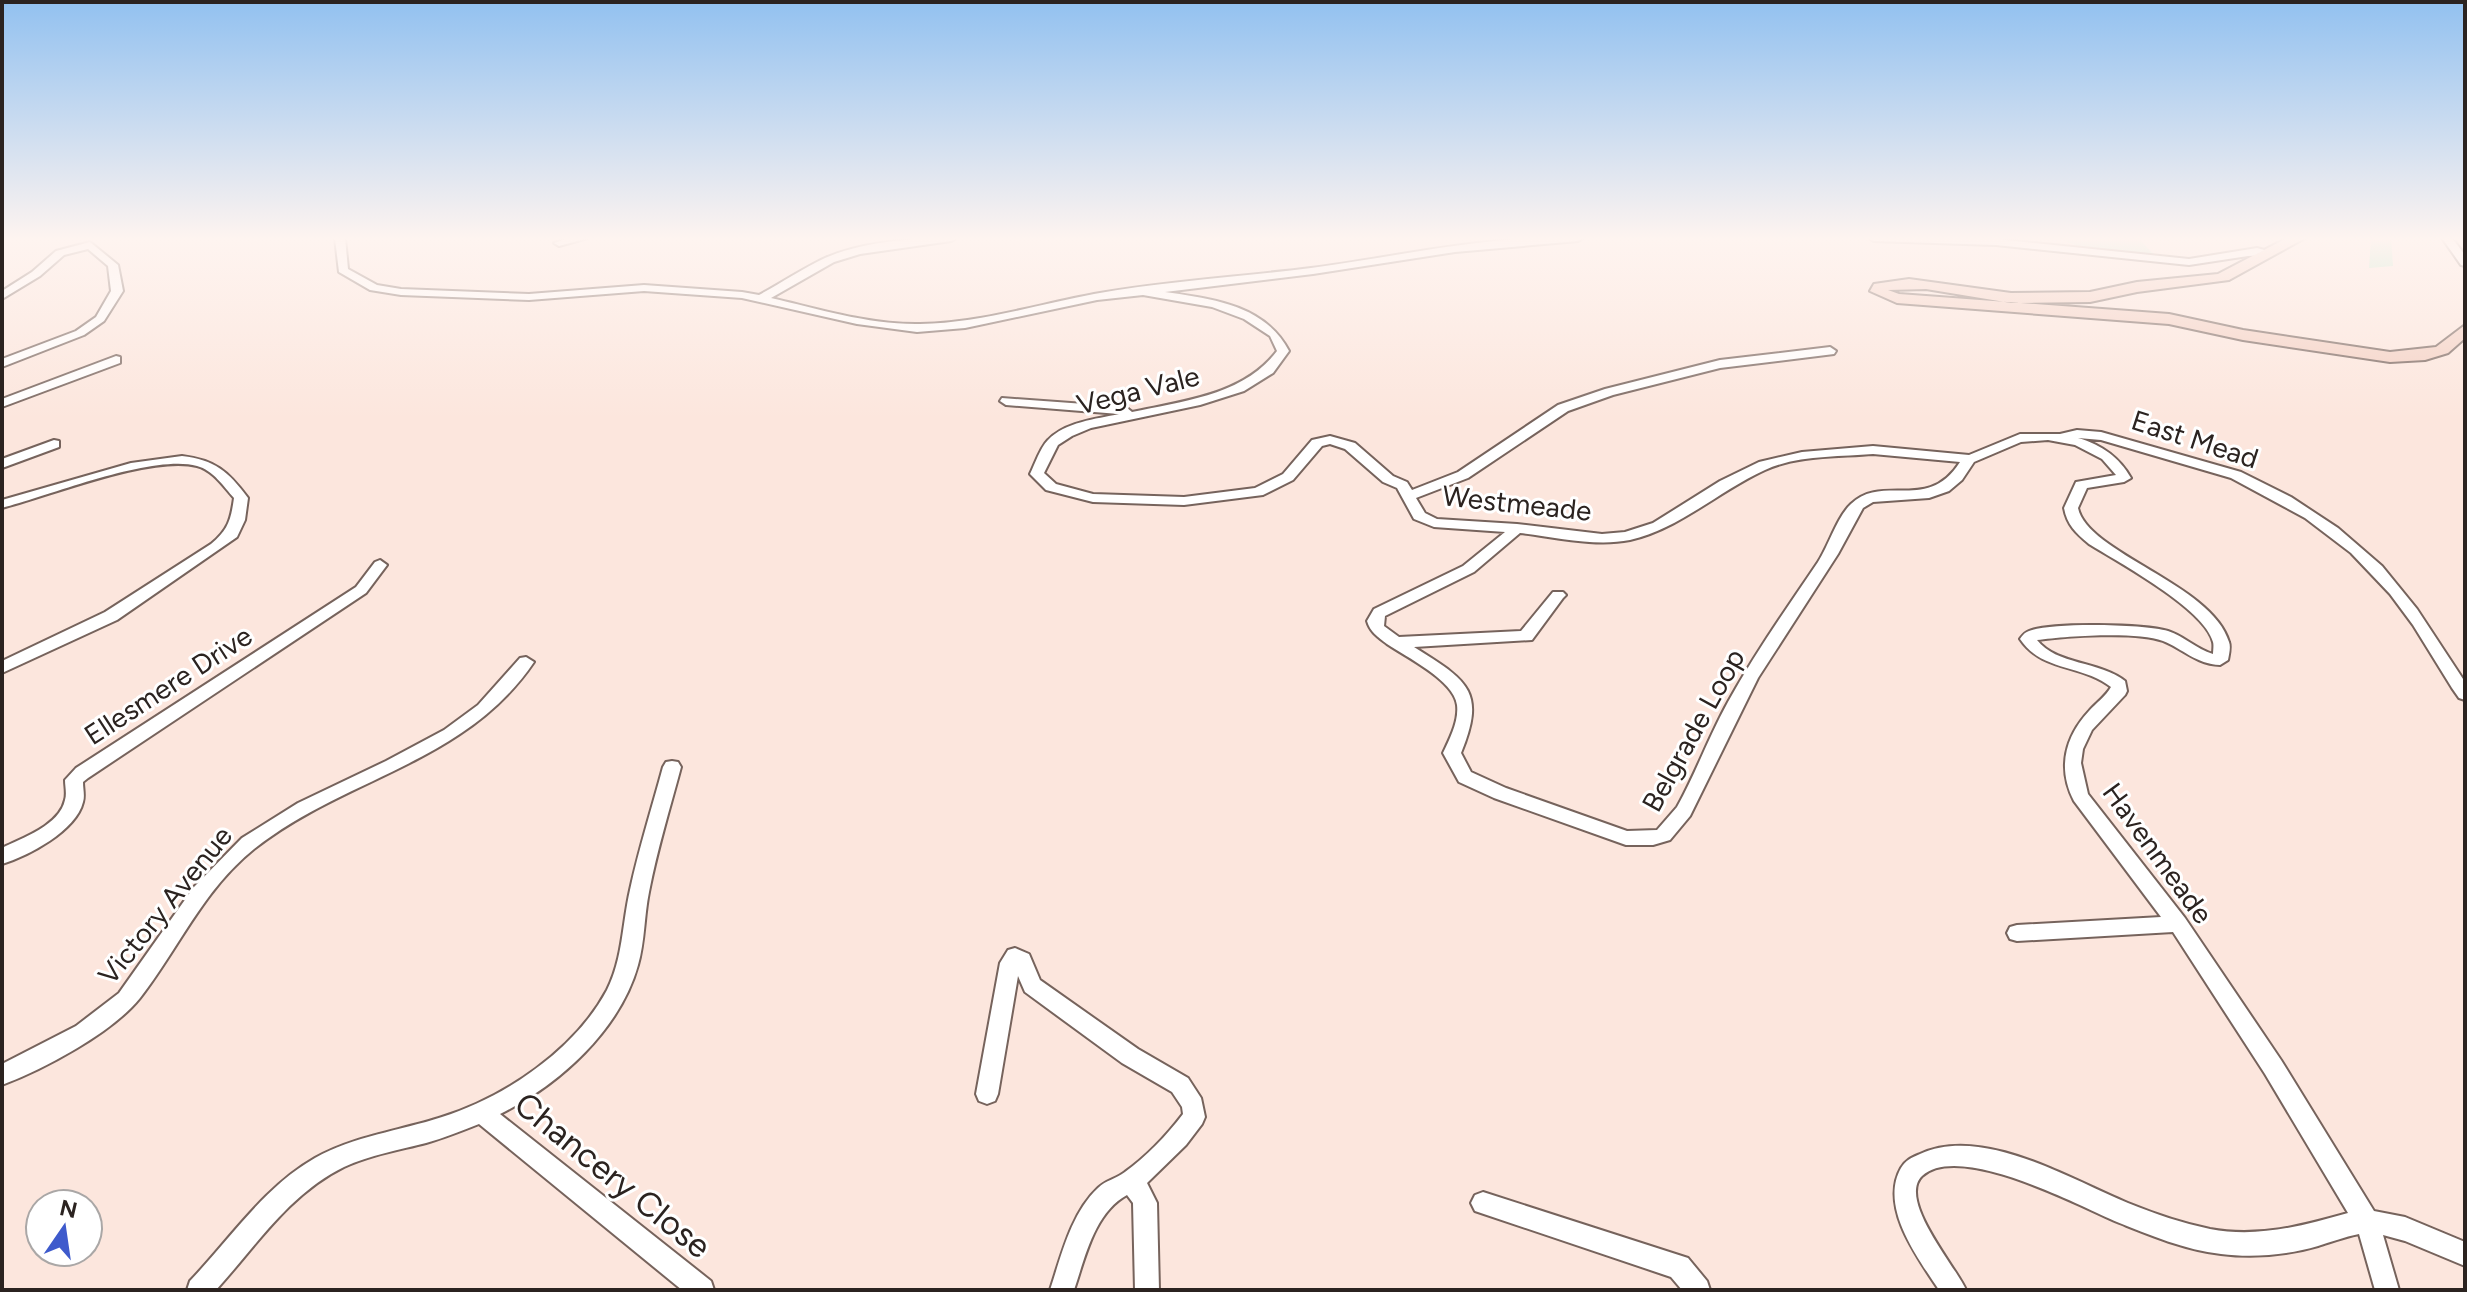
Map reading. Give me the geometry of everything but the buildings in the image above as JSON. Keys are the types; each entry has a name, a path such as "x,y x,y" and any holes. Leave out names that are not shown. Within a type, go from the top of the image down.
{"main road":[{"path":"1900,298 2169,319 2258,337 2390,357 2425,355 2442,350 2465,330"}],"street":[{"path":"2,363 57,343 100,319 113,298"},
{"path":"753,298 857,321 917,328 965,325 1091,298"},
{"name":"Vega Vale","path":"1185,298 1204,301 1248,317 1274,333 1283,351 1269,370 1240,388 1200,401 1087,425 1067,433 1052,443 1037,474 1051,487 1093,498 1184,501 1258,492 1288,477 1317,443 1330,440 1350,446 1388,479 1402,485 1410,496"},
{"name":"Westmeade","path":"1830,351 1720,364 1609,392 1553,413 1463,475 1410,496 1419,516 1434,523 1517,528 1602,538 1627,536 1658,526 1725,484 1764,465 1802,456 1873,450 1969,459 2022,437 2059,438"},
{"path":"2,403 116,360"},
{"path":"1006,401 1143,413"},
{"name":"East Mead","path":"2059,438 2077,433 2097,436 2211,467 2253,483 2295,507 2348,545 2385,579 2411,610 2462,685"},
{"name":"Havenmeade","path":"2059,438 2107,457 2124,475 2118,481 2081,485 2071,508 2076,524 2092,539 2170,586 2210,625 2223,647 2220,660 2210,660 2175,640 2150,632 2038,634 2028,639 2037,650 2107,674 2119,685 2119,691 2086,724 2078,737 2071,766 2080,796 2178,924 2273,1067 2367,1222 2387,1290"},
{"path":"2,464 54,444"},
{"name":"Belgrade Loop","path":"1517,528 1491,555 1456,579 1379,613 1375,621 1377,628 1449,681 1464,699 1464,721 1452,753 1465,777 1500,793 1626,838 1661,836 1670,830 1681,814 1758,665 1837,543 1857,505 1873,498 1933,493 1963,473 1969,459"},
{"path":"2,504 141,466 186,460 212,467 241,498 238,520 232,534 216,547 111,616 2,668"},
{"name":"Ellesmere Drive","path":"2,857 44,834 65,817 74,803 74,780 82,773 361,590 380,565"},
{"path":"1399,642 1526,636 1558,595"},
{"name":"Victory Avenue","path":"2,1075 95,1024 125,1001 220,872 252,841 294,813 460,727 491,702 526,662"},
{"path":"199,1290 288,1193 322,1166 378,1142 441,1128 482,1113 550,1068 593,1028 613,999 626,972 640,889 672,767"},
{"path":"2017,933 2178,924"},
{"path":"987,1094 1010,963 1015,956 1020,957 1032,986 1130,1056 1180,1085 1188,1096 1194,1117 1178,1138 1130,1183 1119,1184 1105,1195 1091,1216 1062,1290"},
{"name":"Chancery Close","path":"482,1113 702,1290"},
{"path":"1954,1290 1928,1253 1904,1191 1906,1180 1917,1166 1945,1157 1990,1160 2156,1226 2209,1241 2265,1243 2367,1222 2397,1228 2465,1254"},
{"path":"1130,1183 1140,1192 1145,1203 1147,1290"},
{"path":"1483,1203 1679,1267 1698,1290"}]}
